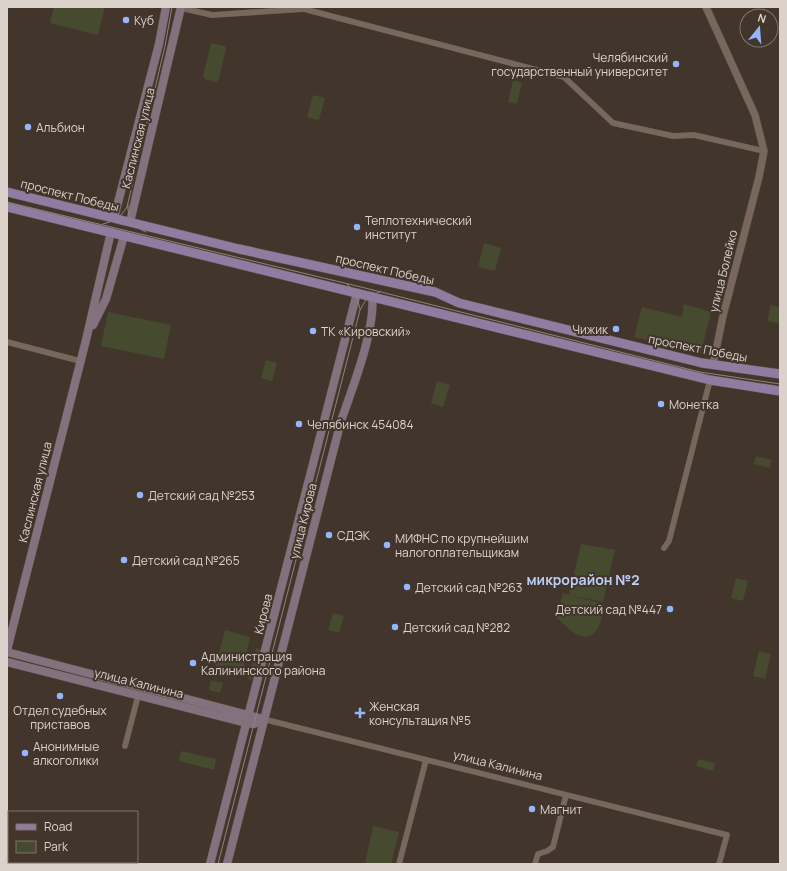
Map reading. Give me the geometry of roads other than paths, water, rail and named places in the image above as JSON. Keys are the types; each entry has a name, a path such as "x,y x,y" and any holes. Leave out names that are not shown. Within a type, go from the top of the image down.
{"main road":[{"name":"Каслинская улица","path":"7,651 86,340 114,218 159,44 166,7"},
{"name":"Каслинская улица","path":"86,340 106,299 124,236 130,222 181,7"},
{"name":"проспект Победы","path":"7,192 369,279 395,282 435,292 459,303 629,346 713,365 780,374"},
{"name":"проспект Победы","path":"7,207 710,380 780,391"},
{"path":"357,293 369,279"},
{"name":"улица Кирова","path":"227,864 263,719 341,421 360,363 373,313 369,279"},
{"name":"Кирова","path":"210,864 357,293"},
{"name":"улица Болейко","path":"710,380 713,365"},
{"name":"улица Калинина","path":"7,651 248,719"},
{"name":"улица Калинина","path":"7,662 138,696 248,719 263,719"}],"street":[{"path":"181,7 212,15 304,9 564,77 613,123 673,136 694,135 764,151"},
{"name":"улица Болейко","path":"706,7 755,115 764,151 761,171 713,365"},
{"path":"7,342 80,361"},
{"name":"улица Болейко","path":"664,548 669,541 710,380"},
{"path":"125,746 138,696"},
{"name":"улица Калинина","path":"263,719 726,834 719,864"},
{"path":"399,864 426,760"},
{"path":"536,864 538,854 548,851 553,847 566,795"}],"tram line":[{"path":"103,224 118,219 127,207 165,46 172,7"},
{"path":"7,202 361,287 700,372 780,384"},
{"path":"128,205 132,222 138,228 146,232"},
{"path":"347,284 356,294 360,309"},
{"path":"218,864 360,310 367,298 381,291"}],"place":[{"name":"Куб","path":"126,20"},
{"name":"Челябинский государственный университет","path":"676,64"},
{"name":"Альбион","path":"28,127"},
{"name":"Теплотехнический институт","path":"357,227"},
{"name":"Чижик","path":"616,329"},
{"name":"ТК «Кировский»","path":"313,331"},
{"name":"Монетка","path":"661,404"},
{"name":"Челябинск 454084","path":"299,424"},
{"name":"Детский сад №253","path":"140,495"},
{"name":"СДЭК","path":"329,535"},
{"name":"МИФНС по крупнейшим налогоплательщикам","path":"387,545"},
{"name":"Детский сад №265","path":"124,560"},
{"name":"Детский сад №263","path":"407,587"},
{"name":"Детский сад №447","path":"670,609"},
{"name":"Детский сад №282","path":"395,627"},
{"name":"Администрация Калининского района","path":"193,663"},
{"name":"Отдел судебных приставов","path":"60,696"},
{"name":"Женская консультация №5","path":"360,713"},
{"name":"Анонимные алкоголики","path":"25,753"},
{"name":"Магнит","path":"532,809"}],"district":[{"name":"микрорайон №2","path":"583,579"}]}
